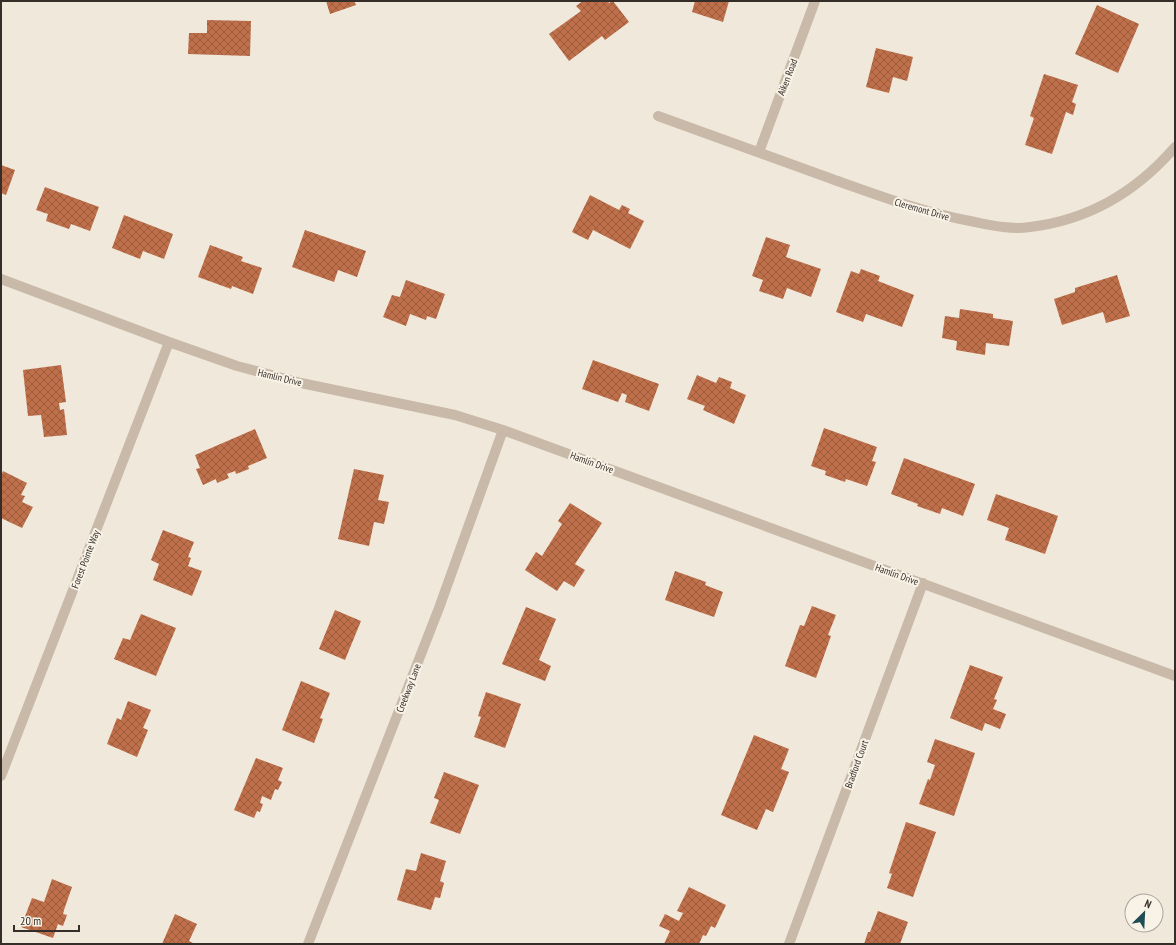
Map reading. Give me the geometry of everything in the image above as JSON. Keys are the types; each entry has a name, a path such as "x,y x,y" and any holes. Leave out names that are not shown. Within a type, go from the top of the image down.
{"street":[{"name":"Aiken Road","path":"758,152 815,1"},
{"name":"Cleremont Drive","path":"658,116 896,202 948,217 999,227 1029,228 1065,221 1093,211 1131,188 1162,162 1175,148"},
{"name":"Hamlin Drive","path":"1,279 169,342 251,370 301,383 455,415 503,430 1175,676"},
{"name":"Forest Pointe Way","path":"1,776 169,342"},
{"name":"Creekway Lane","path":"308,944 437,615 503,430"},
{"name":"Bradford Court","path":"789,944 923,583"}],"building":[{"path":"326,1 354,1 356,5 330,14"},
{"path":"583,1 608,1 609,3 613,1 629,22 605,40 602,36 569,61 549,34 581,11 576,6"},
{"path":"695,1 729,1 723,22 692,12"},
{"path":"1097,5 1139,24 1118,73 1075,54"},
{"path":"207,20 251,21 250,56 188,54 189,33 207,33"},
{"path":"876,48 913,57 907,81 893,77 889,93 866,87"},
{"path":"1044,74 1078,85 1072,102 1076,104 1073,115 1066,112 1052,154 1025,145 1034,118 1030,116"},
{"path":"1,165 15,170 6,195 1,193"},
{"path":"45,187 99,207 90,231 71,224 69,229 46,221 48,214 36,210"},
{"path":"590,195 619,210 622,205 630,209 628,213 644,221 630,249 593,230 588,240 572,232"},
{"path":"124,215 173,234 164,259 143,251 140,259 112,248"},
{"path":"305,230 366,251 357,277 338,270 334,282 292,267"},
{"path":"766,237 790,245 786,257 821,269 811,297 787,288 783,299 759,291 763,280 752,276"},
{"path":"210,245 243,257 241,261 262,268 253,294 232,286 231,289 198,277"},
{"path":"861,269 880,276 878,281 914,295 902,327 866,314 863,322 836,312 851,271 859,274"},
{"path":"1117,275 1130,316 1106,323 1103,312 1062,325 1054,299 1075,292 1075,288"},
{"path":"406,280 445,294 436,319 427,316 426,320 410,314 406,326 383,317 392,295 400,297"},
{"path":"960,309 993,314 993,318 1013,321 1009,346 986,343 985,355 956,350 957,341 942,338 945,316 959,318"},
{"path":"593,360 659,384 649,411 625,402 627,395 622,393 618,402 582,389"},
{"path":"61,365 66,402 59,403 60,410 64,409 67,435 44,437 41,415 28,416 23,370"},
{"path":"697,375 716,383 719,377 732,382 730,388 746,395 734,424 703,410 705,406 687,399"},
{"path":"824,428 877,447 872,461 876,462 867,486 846,479 845,482 825,475 826,471 811,466"},
{"path":"255,429 267,458 248,466 249,469 236,474 235,471 227,474 229,478 217,483 216,479 203,485 196,469 200,468 195,455"},
{"path":"904,458 975,484 963,516 942,508 940,514 917,506 918,504 891,494"},
{"path":"354,469 384,475 378,500 389,502 384,524 374,522 369,546 338,539"},
{"path":"3,471 27,483 21,495 25,496 22,502 33,507 22,528 1,518 1,476"},
{"path":"996,494 1058,516 1045,554 1005,540 1009,528 987,520"},
{"path":"570,503 602,523 575,564 585,570 574,587 564,581 557,591 525,570 536,552 542,556 562,524 558,521"},
{"path":"163,530 194,542 188,557 191,558 188,566 202,571 192,596 153,580 159,564 151,560"},
{"path":"675,571 706,582 705,585 723,592 714,617 665,600"},
{"path":"812,606 836,615 828,635 831,636 816,678 785,666 800,625 804,626"},
{"path":"526,607 556,619 539,660 551,666 545,681 502,664"},
{"path":"335,610 361,621 345,660 319,649"},
{"path":"141,614 176,628 156,676 114,659 123,638 130,640"},
{"path":"970,665 1003,677 994,699 997,700 993,709 1006,714 1000,729 985,723 982,731 950,718"},
{"path":"301,681 330,693 320,718 323,719 314,743 282,730"},
{"path":"486,692 521,704 505,748 474,737 481,717 478,716"},
{"path":"128,701 151,710 143,728 148,730 137,757 107,744 117,718 121,720"},
{"path":"754,735 789,749 781,769 789,772 773,812 766,809 757,830 721,815"},
{"path":"935,739 975,753 954,816 919,804 935,765 927,762"},
{"path":"256,758 283,768 278,780 282,782 278,790 275,789 271,800 262,796 260,803 263,804 260,812 257,811 254,818 234,810"},
{"path":"444,772 479,785 460,834 430,823 439,800 434,798"},
{"path":"906,822 936,832 913,897 887,888 892,874 889,873"},
{"path":"421,853 446,861 440,881 444,883 440,898 435,897 431,910 397,900 406,869 416,871"},
{"path":"52,879 72,887 63,914 67,915 63,926 58,924 53,938 21,927 32,898 44,902"},
{"path":"689,887 726,905 715,928 711,926 706,936 703,935 699,944 664,944 670,931 659,926 665,914 679,921 683,913 677,911"},
{"path":"878,911 908,922 900,944 864,944"},
{"path":"175,914 197,924 189,941 195,944 162,944"}]}
